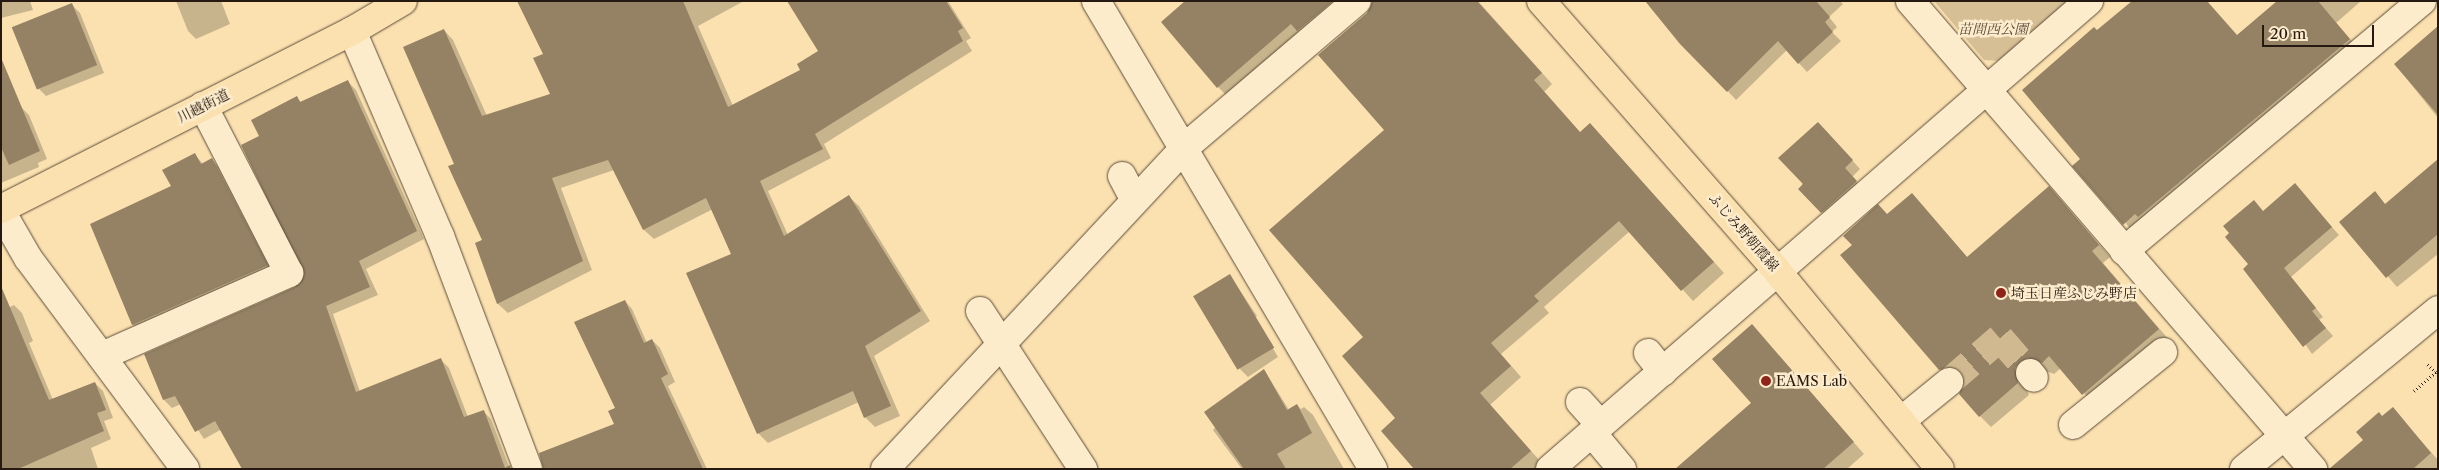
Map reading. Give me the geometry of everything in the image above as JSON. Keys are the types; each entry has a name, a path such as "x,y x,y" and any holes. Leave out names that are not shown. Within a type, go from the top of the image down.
{"main road":[{"name":"川越街道","path":"1,210 352,31 403,1"},
{"name":"ふじみ野朝霞線","path":"1541,1 1778,271 1940,469"}],"street":[{"path":"1096,1 1373,469"},
{"path":"885,469 1000,344 1060,264 1135,200 1184,148 1357,1"},
{"path":"1910,1 1985,92 2313,469"},
{"path":"1550,469 1596,429 1655,363 1778,271 2089,1"},
{"path":"2124,251 2422,1"},
{"path":"352,31 440,236 528,469"},
{"path":"102,356 289,273 203,106"},
{"path":"1122,176 1135,200"},
{"path":"1,210 28,258 186,469"},
{"path":"2244,469 2438,310"},
{"path":"980,311 1082,469"},
{"path":"2074,425 2164,352"},
{"path":"1901,421 1949,382"},
{"path":"1580,402 1622,469"}],"path":[{"path":"2414,391 2437,372 2426,362"}],"green space":[{"name":"苗間西公園","path":"1934,1 2069,1 1999,61 1984,60"}],"building":[{"path":"517,1 683,1 728,107 800,70 797,64 818,51 787,1 946,1 963,28 958,31 963,41 815,134 823,149 760,181 784,236 849,195 921,311 865,346 891,406 864,418 853,391 757,434 686,273 731,254 706,198 643,230 608,160 552,178 583,261 497,304 475,243 482,240 448,166 454,164 403,47 444,29 482,116 550,94 533,58 543,54"},
{"path":"1185,1 1333,1 1297,31 1291,24 1217,88 1161,22"},
{"path":"1372,1 1477,1 1542,73 1534,80 1580,132 1590,123 1714,262 1681,291 1619,221 1534,296 1539,301 1491,343 1511,366 1480,393 1531,451 1510,469 1414,469 1381,431 1395,418 1342,356 1363,337 1269,230 1384,130 1318,55 1367,13"},
{"path":"1645,1 1816,1 1830,17 1825,22 1833,32 1798,64 1778,41 1727,92 1680,44"},
{"path":"2132,1 2207,1 2237,35 2277,1 2318,1 2350,39 2138,217 2135,214 2123,225 2072,166 2080,159 2022,90 2094,27 2097,30"},
{"path":"72,3 97,65 37,89 12,27"},
{"path":"2438,26 2438,115 2394,64"},
{"path":"2,60 40,151 9,165 1,147"},
{"path":"348,80 417,231 359,261 370,287 326,306 356,392 441,358 464,417 484,410 505,468 510,465 511,469 242,469 215,421 195,432 175,396 163,400 144,354 295,287 304,275 241,145 259,136 251,120 297,96 300,102"},
{"path":"1818,122 1853,160 1845,168 1857,181 1821,213 1798,189 1803,184 1778,158"},
{"path":"195,153 201,164 212,158 268,265 132,325 90,224 171,186 162,170"},
{"path":"2438,159 2438,234 2386,278 2339,222 2375,191 2385,204"},
{"path":"2295,183 2332,227 2284,268 2316,308 2312,311 2326,328 2303,347 2243,269 2248,264 2225,237 2229,233 2223,226 2254,200 2263,211"},
{"name":"埼玉日産ふじみ野店","path":"2049,186 2099,245 2092,251 2159,329 2082,395 2049,356 2042,363 2028,358 2021,361 2015,368 2018,383 1979,417 1959,394 1964,380 1961,372 1947,367 1939,370 1840,255 1852,245 1843,236 1878,204 1887,214 1912,193 1967,257"},
{"path":"1230,274 1274,348 1237,370 1193,296"},
{"path":"1,286 49,400 95,382 106,410 97,413 104,431 18,469 1,469"},
{"path":"625,300 644,343 652,339 668,374 661,378 703,469 543,469 539,453 614,424 608,411 615,408 574,322"},
{"name":"EAMS Lab","path":"1752,324 1854,442 1823,469 1675,469 1751,403 1712,359"},
{"path":"1264,369 1287,410 1297,404 1312,433 1277,454 1286,469 1244,469 1204,412"},
{"path":"2393,407 2431,453 2413,469 2329,469 2363,440 2356,432 2379,412 2382,416"}],"tunnel":[{"path":"1949,382 2000,338 2030,373"}],"place":[{"name":"埼玉日産ふじみ野店","path":"2001,293"},
{"name":"EAMS Lab","path":"1766,381"}]}
